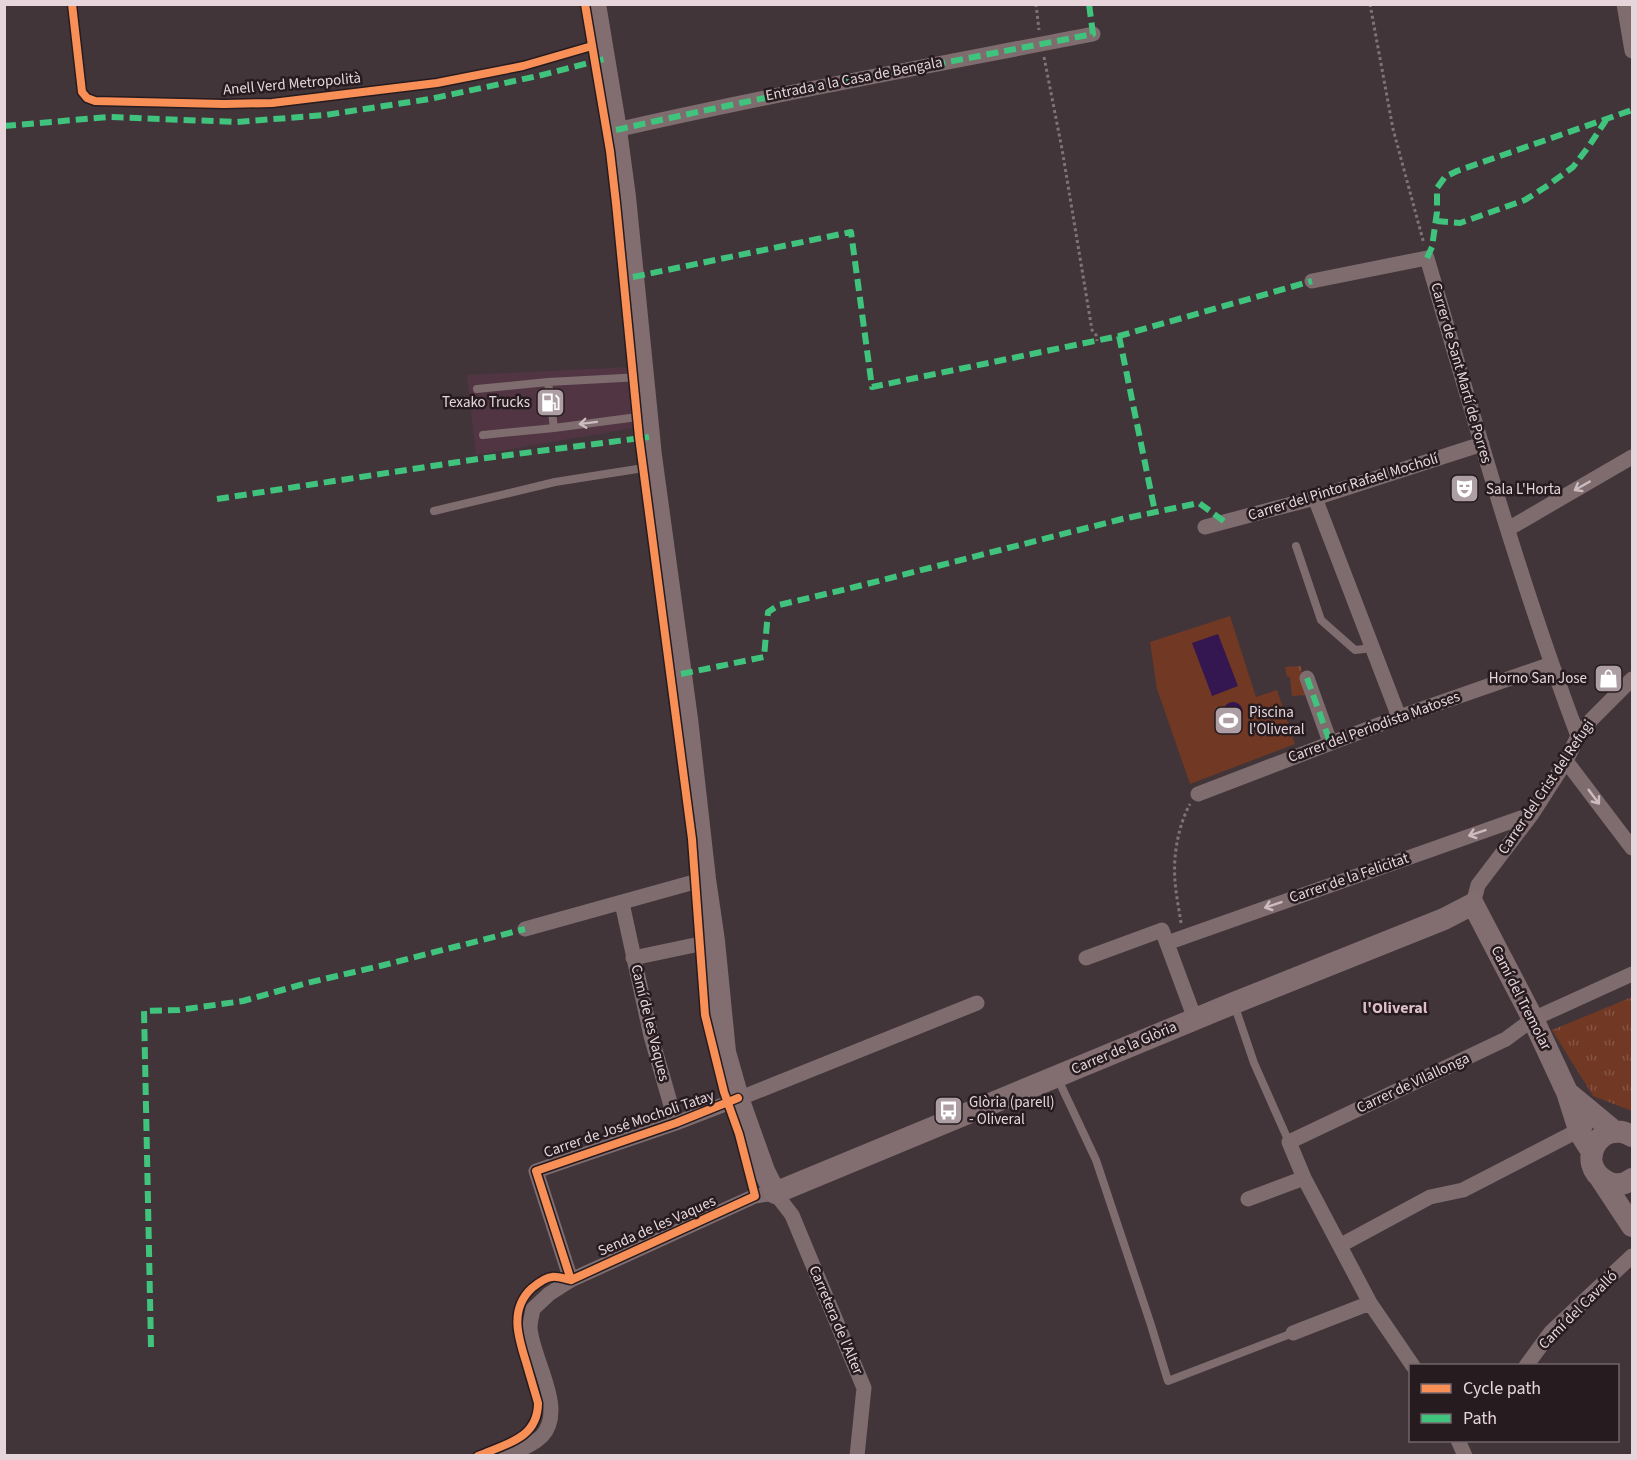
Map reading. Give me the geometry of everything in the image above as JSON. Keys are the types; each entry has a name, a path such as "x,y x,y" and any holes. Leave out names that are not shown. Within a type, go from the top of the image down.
{"street":[{"path":"595,4 625,197 646,416 687,719 725,1052 738,1098 764,1172 775,1193"},
{"path":"1624,4 1632,51"},
{"name":"Entrada a la Casa de Bengala","path":"616,129 744,101 1093,34"},
{"path":"1312,281 1427,258"},
{"name":"Carrer de Sant Martí de Porres","path":"1427,258 1508,529 1551,664 1578,736"},
{"name":"Carrer del Pintor Rafael Mocholí","path":"1205,527 1315,498 1482,444"},
{"path":"1508,529 1632,458"},
{"path":"1315,498 1399,717"},
{"name":"Carrer del Periodista Matoses","path":"1198,794 1330,742 1551,664"},
{"path":"1307,678 1330,742"},
{"name":"Carrer del Crist del Refugi","path":"1473,904 1478,885 1532,814 1566,761 1578,736 1632,679"},
{"path":"1566,761 1627,830 1632,848"},
{"name":"Carrer de la Felicitat","path":"1086,958 1164,936 1184,937 1532,814"},
{"path":"525,928 705,879"},
{"name":"Camí de les Vaques","path":"622,903 651,1036 676,1123"},
{"name":"Carrer de la Glòria","path":"775,1193 1195,1018 1444,919 1473,904"},
{"name":"Camí del Tremolar","path":"1473,904 1533,1019 1567,1092 1607,1130 1592,1152 1592,1162 1601,1179"},
{"path":"1164,936 1195,1018"},
{"name":"Camí de les Vaques","path":"633,958 714,940"},
{"name":"Carrer de Vilallonga","path":"1289,1142 1506,1039 1533,1019 1632,974"},
{"name":"Carrer de José Mocholi Tatay","path":"571,1280 536,1171 676,1123 977,1003"},
{"path":"1592,1152 1595,1143 1607,1130"},
{"path":"1341,1245 1430,1197 1463,1190 1607,1130"},
{"path":"1289,1142 1304,1178 1370,1303 1412,1364"},
{"path":"1248,1199 1304,1178"},
{"path":"1601,1179 1620,1184 1632,1179"},
{"path":"1601,1179 1632,1226"},
{"name":"Senda de les Vaques","path":"504,1455 530,1445 542,1436 549,1424 552,1409 530,1328 532,1309 549,1294 571,1280 755,1196 775,1193"},
{"name":"Carretera de l'Alter","path":"775,1193 792,1215 864,1388 857,1455"},
{"name":"Camí del Cavalló","path":"1527,1364 1551,1332 1632,1256"},
{"path":"1293,1333 1370,1303"}],"lane":[{"path":"477,389 548,382 643,377"},
{"path":"548,382 554,428"},
{"path":"483,435 646,416"},
{"path":"434,511 555,482 652,467"},
{"path":"1296,546 1322,620 1355,650 1372,648"},
{"path":"1234,1003 1254,1063 1289,1142"},
{"path":"1057,1076 1096,1160 1168,1381 1293,1333"}],"path":[{"path":"1036,4 1041,44 1062,149 1092,330 1097,341"},
{"path":"1370,4 1393,129 1427,258"},
{"path":"1184,937 1174,881 1175,855 1183,818 1198,794"}],"shaded area":[{"name":"Texako Trucks","path":"628,367 634,428 476,455 467,375"},
{"path":"1218,634 1238,686 1212,696 1192,643"},
{"path":"1233,702 1240,705 1243,712 1240,719 1233,722 1226,719 1223,712 1226,705"}],"green space":[{"name":"Piscina l'Oliveral","path":"1230,616 1256,697 1277,690 1295,744 1190,784 1157,689 1150,642"},
{"path":"1301,666 1305,695 1292,696 1290,677 1287,677 1285,667"},
{"path":"1632,997 1632,1111 1593,1096 1552,1030"}],"marked path":[{"path":"616,130 794,92 1093,34 1089,4"},
{"path":"4,126 109,117 237,122 325,115 430,99 604,59"},
{"path":"1427,258 1432,247 1437,212 1437,188 1445,177 1632,110"},
{"path":"1436,221 1460,223 1525,200 1573,167 1606,120"},
{"path":"633,277 851,232 872,387 1119,336 1312,281"},
{"path":"1119,336 1155,512"},
{"path":"217,499 478,459 649,437"},
{"path":"681,674 764,657 768,612 779,605 1122,519 1199,503 1225,522"},
{"path":"1307,678 1330,742"},
{"path":"151,1347 144,1011 179,1010 243,1001 525,929"}],"cycle path":[{"name":"Anell Verd Metropolità","path":"72,4 82,92 87,98 95,101 272,103 437,83 523,66 592,46"},
{"path":"571,1280 755,1196 739,1134 724,1092 705,1015 692,839 639,437 610,151 585,4"},
{"path":"571,1280 536,1171 676,1123 738,1098"},
{"path":"478,1456 518,1438 532,1425 537,1415 538,1403 518,1333 520,1305 532,1288 544,1279 554,1277 571,1280"}],"place":[{"name":"Texako Trucks","path":"551,402"},
{"name":"Sala L'Horta","path":"1465,489"},
{"name":"Horno San Jose","path":"1608,678"},
{"name":"Piscina l'Oliveral","path":"1228,721"},
{"name":"Glòria (parell) - Oliveral","path":"948,1111"}],"district":[{"name":"l'Oliveral","path":"1395,1008"}]}
